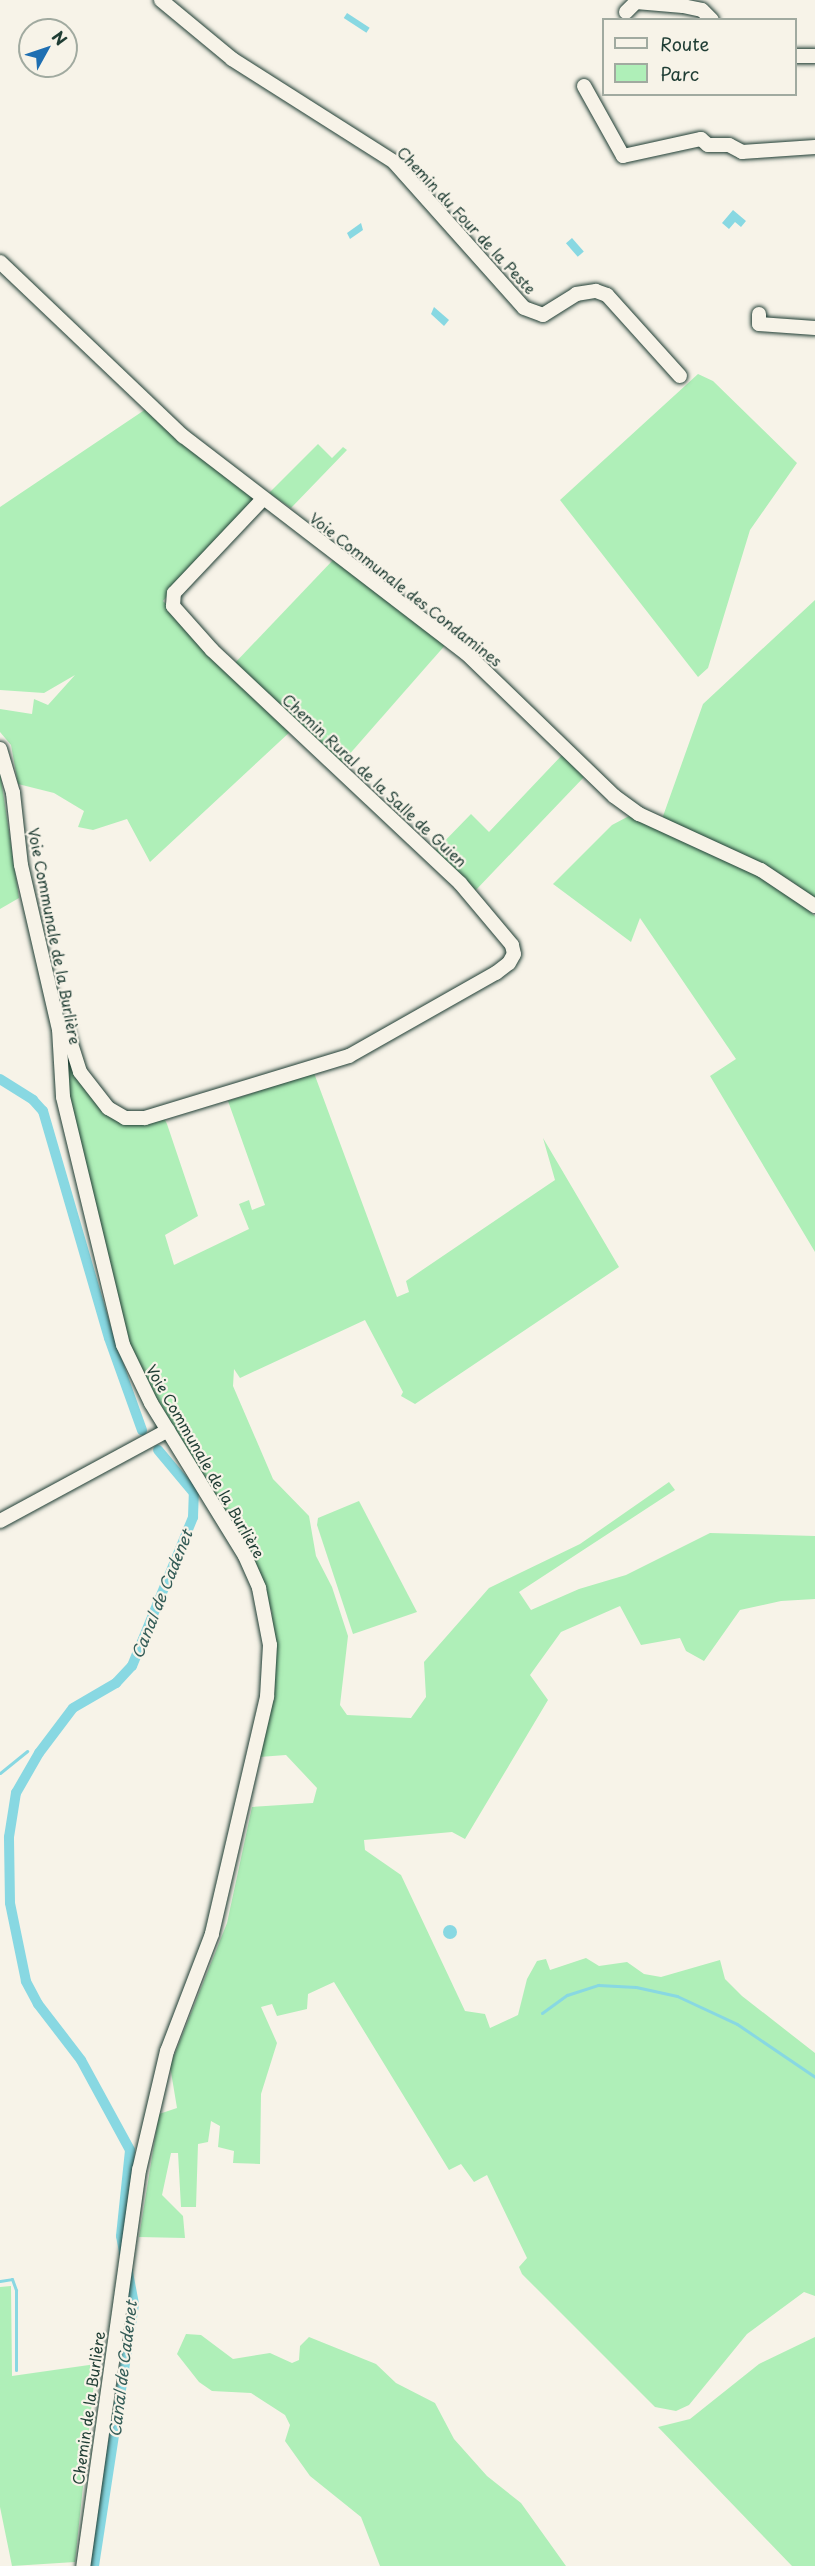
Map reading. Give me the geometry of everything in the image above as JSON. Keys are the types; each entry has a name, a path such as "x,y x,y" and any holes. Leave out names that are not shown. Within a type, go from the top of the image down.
{"street":[{"name":"Chemin du Four de la Peste","path":"161,0 232,59 394,162 524,308 543,315 576,294 596,291 607,295 680,376"},
{"path":"626,12 636,2 702,10 710,18"},
{"path":"797,56 815,56"},
{"path":"584,86 623,156 701,139 708,145 729,145 742,152 815,147"},
{"name":"Voie Communale des Condamines","path":"0,262 183,436 262,500 466,653 614,796 639,814 761,870 815,906"},
{"path":"759,314 759,324 815,328"},
{"name":"Chemin Rural de la Salle de Guien","path":"59,1029 67,1031 80,1072 108,1108 125,1118 145,1118 349,1056 496,973 514,954 512,945 460,883 204,642 173,606 174,593 262,500"},
{"name":"Voie Communale de la Burlière","path":"0,749 13,793 21,866 59,1029 63,1097 123,1345 168,1430 220,1513 259,1588 271,1668 212,1934 160,2077 139,2170 129,2256"},
{"path":"0,1521 168,1430"},
{"name":"Chemin de la Burlière","path":"83,2566 129,2256"}],"green space":[{"path":"698,374 713,381 797,463 750,530 708,668 698,677 560,500"},
{"path":"146,409 253,497 251,504 163,601 292,730 150,862 127,819 93,830 78,827 84,811 54,793 18,784 11,745 0,732 0,709 32,714 34,699 48,705 75,675 44,693 0,690 0,507"},
{"path":"318,444 332,458 343,447 347,450 291,508 269,493"},
{"path":"333,560 447,643 340,765 233,665"},
{"path":"815,600 815,899 790,880 662,819 703,704"},
{"path":"563,754 584,777 474,892 435,851 471,814 489,832"},
{"path":"0,772 19,898 0,909"},
{"path":"629,816 745,868 793,896 815,916 815,1252 710,1076 736,1059 640,918 631,942 553,884 612,825"},
{"path":"65,1045 105,1111 163,1116 167,1124 198,1216 165,1235 174,1265 249,1229 239,1204 249,1200 252,1210 265,1205 228,1101 314,1073 397,1297 409,1292 406,1281 555,1180 543,1138 619,1267 415,1404 401,1396 403,1392 365,1320 240,1378 234,1369 233,1386 273,1479 309,1516 316,1556 332,1587 348,1636 340,1705 347,1715 411,1718 426,1697 424,1662 489,1588 580,1544 669,1482 675,1490 519,1592 531,1610 579,1589 626,1575 710,1533 815,1536 815,1599 781,1601 740,1610 704,1661 686,1651 680,1638 641,1645 620,1606 561,1632 530,1675 548,1700 465,1839 452,1832 364,1840 365,1850 401,1875 465,2011 485,2014 490,2028 518,2015 527,1979 537,1961 546,1959 550,1970 586,1958 599,1966 627,1962 644,1974 661,1977 720,1960 725,1979 742,1996 815,2053 815,2296 804,2292 747,2334 689,2405 676,2411 655,2407 522,2274 519,2267 527,2258 487,2175 474,2182 461,2164 449,2170 334,1982 308,1994 307,2009 277,2016 272,2004 261,2007 277,2043 261,2094 260,2164 233,2163 234,2151 218,2147 220,2126 211,2121 208,2142 198,2144 196,2207 181,2207 178,2153 171,2153 162,2195 183,2216 185,2238 139,2237 159,2114 177,2108 170,2066 227,1923 252,1807 313,1803 317,1788 286,1755 259,1757 275,1686 272,1612 251,1557 168,1423 129,1344 78,1146 68,1099"},
{"path":"359,1501 417,1612 353,1634 317,1525 318,1518"},
{"path":"11,2286 12,2376 96,2364 75,2562 12,2566 0,2507 0,2287"},
{"path":"186,2334 201,2335 233,2359 270,2353 292,2363 299,2360 300,2346 309,2337 376,2364 396,2383 435,2403 454,2439 487,2476 521,2503 566,2566 380,2566 361,2517 310,2476 285,2441 290,2425 285,2415 251,2393 212,2391 199,2382 177,2354"},
{"path":"815,2337 815,2566 792,2566 658,2427 690,2419 759,2364"}],"water":[{"path":"347,13 370,28 366,33 344,18"},
{"path":"733,210 746,221 741,227 735,222 729,229 722,223"},
{"path":"361,223 363,230 350,239 347,233"},
{"path":"572,238 584,252 578,257 566,243"},
{"path":"434,307 449,320 444,326 431,314"},
{"path":"450,1925 455,1927 457,1932 455,1937 450,1939 445,1937 443,1932 445,1927"}],"waterway":[{"name":"Canal de Cadenet","path":"0,1079 33,1100 43,1111 109,1338 142,1430"},
{"name":"Canal de Cadenet","path":"94,2566 134,2304 121,2236 130,2150 81,2060 38,2004 26,1981 10,1903 9,1837 16,1793 39,1753 73,1708 116,1683 132,1666 193,1517 194,1493 158,1450"},
{"path":"0,1773 27,1751"},
{"path":"542,2013 567,1995 598,1985 636,1987 677,1996 737,2024 815,2077"},
{"path":"0,2281 12,2279 16,2290 16,2370"}]}
